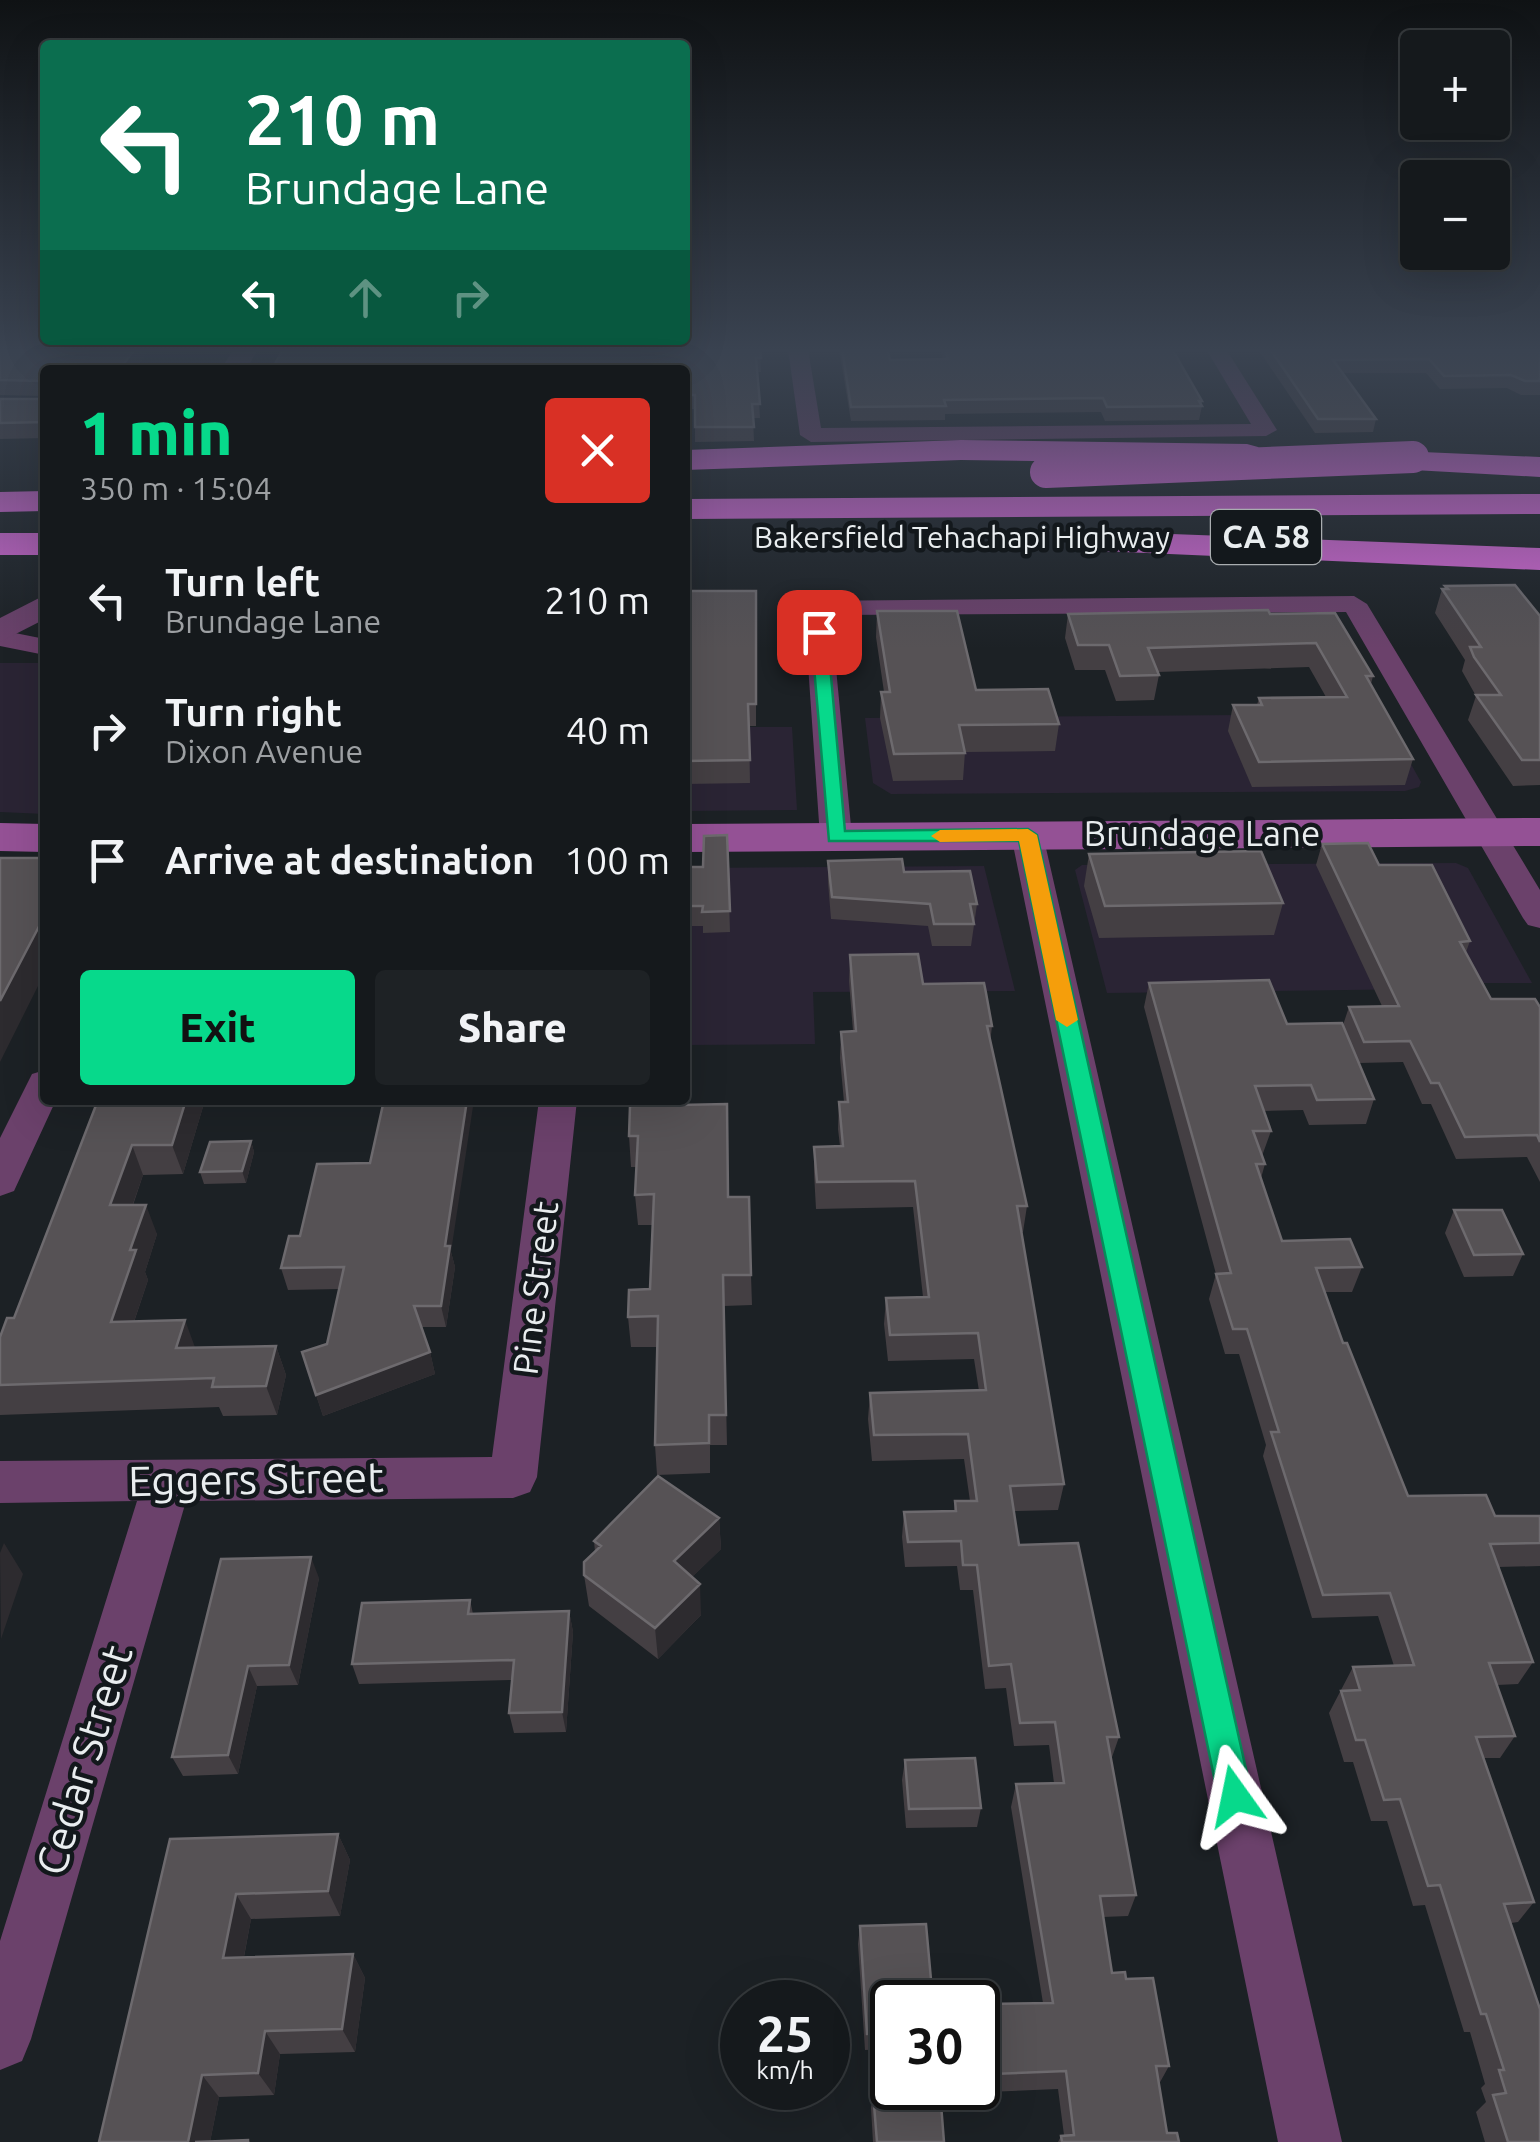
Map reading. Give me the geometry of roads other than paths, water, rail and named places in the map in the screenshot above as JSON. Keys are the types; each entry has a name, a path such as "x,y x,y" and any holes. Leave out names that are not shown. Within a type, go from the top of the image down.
{"highway":[{"path":"690,460 927,450 1110,449 1540,467"},
{"path":"690,487 1540,450"},
{"path":"0,480 40,480"},
{"path":"0,502 40,501"},
{"name":"CA 58","path":"690,509 1540,504"},
{"path":"0,513 40,513"},
{"name":"Bakersfield Tehachapi Highway","path":"690,540 1540,536"},
{"path":"993,537 1540,559"},
{"path":"0,544 40,544"}],"main road":[{"name":"Brundage Lane","path":"690,838 1540,832"},
{"path":"0,837 40,838"}],"street":[{"path":"836,837 818,606 1354,604 1540,918"},
{"path":"0,635 40,608"},
{"path":"0,635 40,647"},
{"path":"1028,835 1310,2142"},
{"path":"0,1181 40,1094"},
{"name":"Pine Street","path":"513,1477 557,1105"},
{"name":"Eggers Street","path":"0,1482 513,1477"},
{"name":"Cedar Street","path":"0,2040 168,1480"}]}
